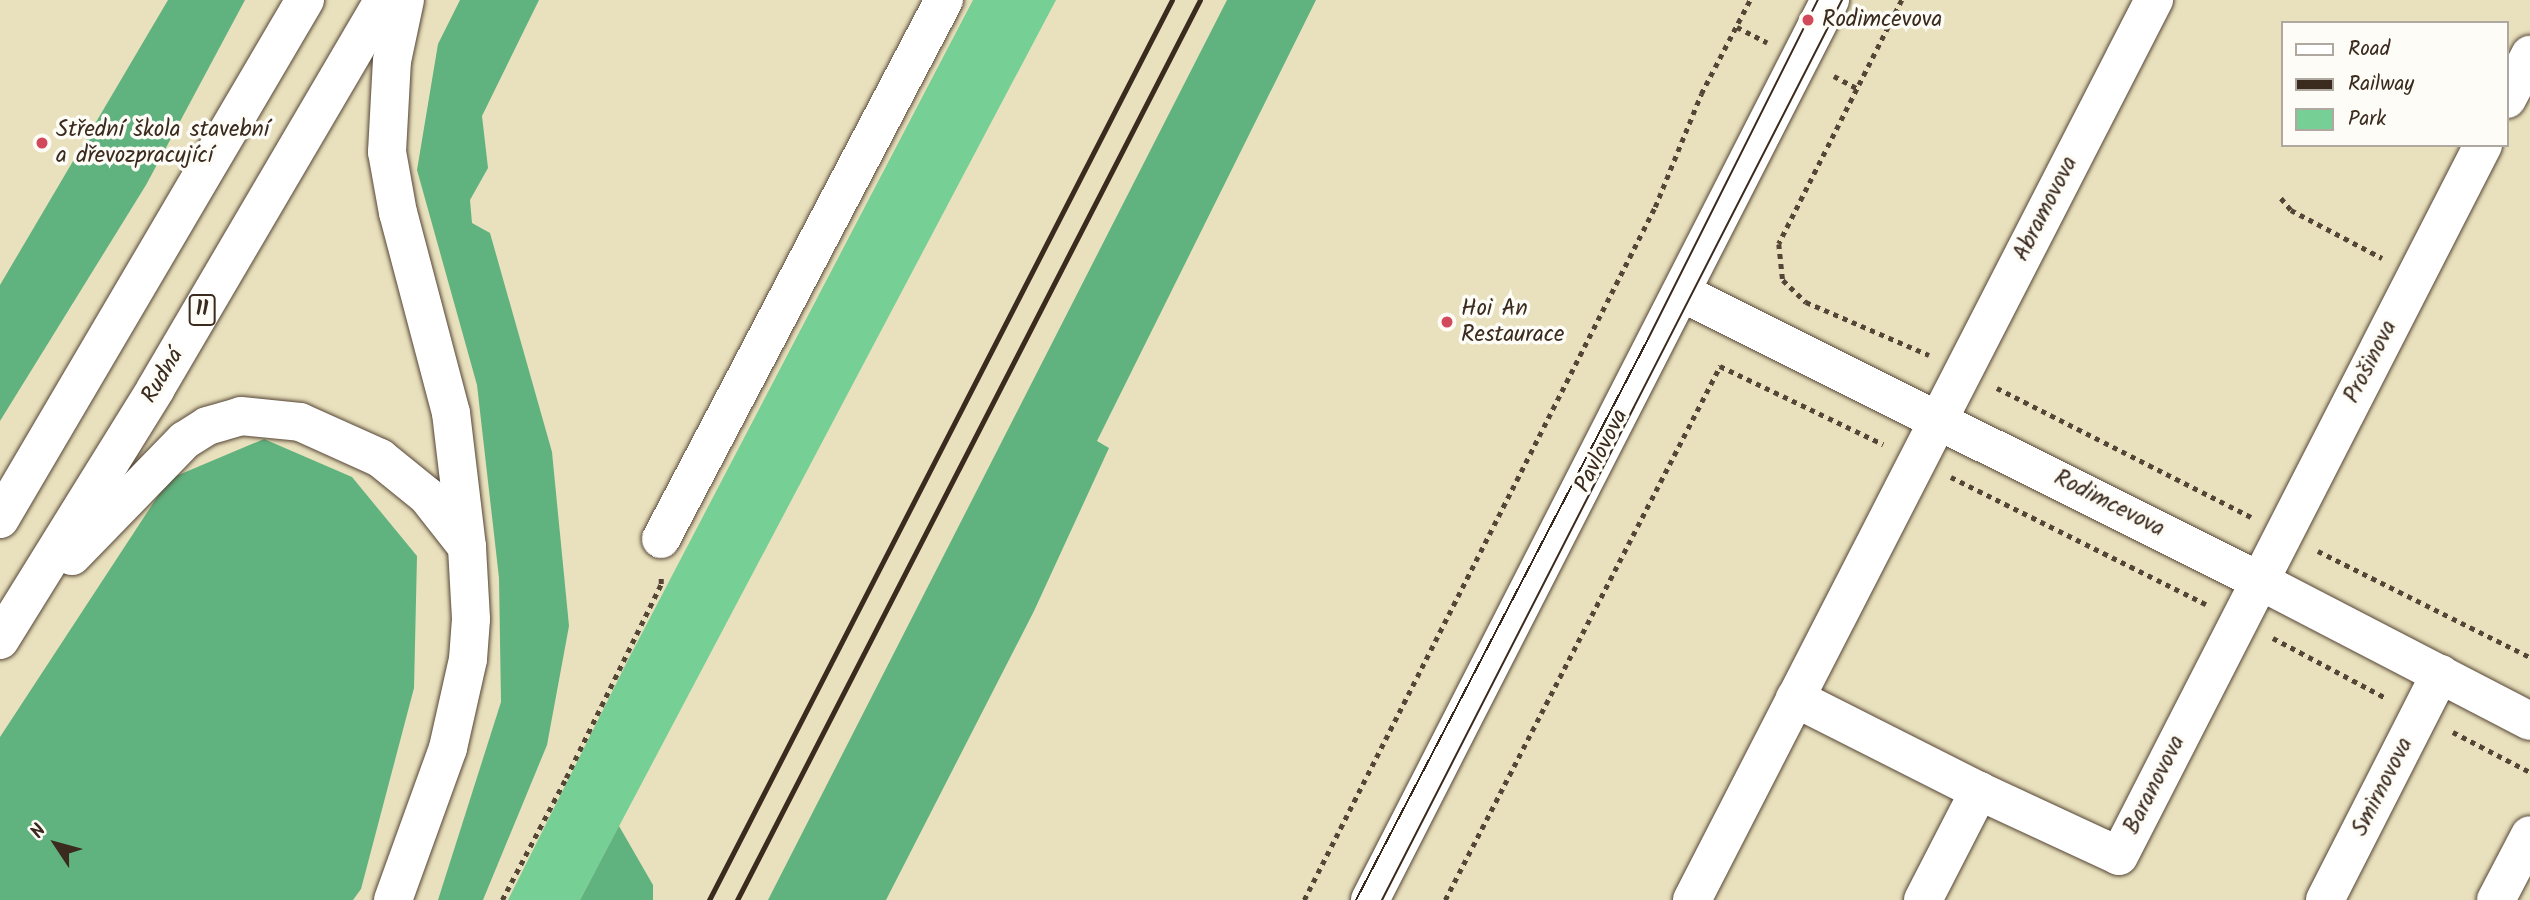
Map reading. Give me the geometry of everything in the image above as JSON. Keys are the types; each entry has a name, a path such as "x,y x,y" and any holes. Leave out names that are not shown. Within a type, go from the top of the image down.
{"main road":[{"path":"0,519 305,0"},
{"name":"Rudná","path":"8,628 156,388 384,0"},
{"path":"393,900 433,799 460,698 471,619 467,547 451,413 398,213 387,152 392,61 405,0"},
{"path":"661,539 944,0"},
{"name":"Pavlovova","path":"1370,900 1684,294 1830,0"},
{"name":"Abramovova","path":"1938,418 2154,0"},
{"path":"2509,95 2530,55"},
{"name":"Prošinova","path":"2259,580 2482,147"},
{"name":"Rodimcevova","path":"1684,294 2259,580 2530,721"},
{"path":"8,628 166,457 207,426 241,416 300,422 380,458 426,496 467,547"},
{"path":"1692,900 1938,418"},
{"name":"Baranovova","path":"1979,791 2119,856 2259,580"},
{"name":"Smirnovova","path":"2325,900 2440,674"},
{"path":"1795,698 1979,791 1923,900"},
{"path":"2496,900 2530,835"}],"path":[{"path":"1304,900 1655,207 1701,94 1750,0"},
{"path":"1902,0 1779,244 1783,281 1806,302 1962,370 2530,657"},
{"path":"2281,198 2291,210 2415,276"},
{"path":"1445,900 1720,366 2238,620 2530,772"},
{"path":"502,900 661,584 661,539"}],"green space":[{"path":"168,0 245,0 146,185 0,421 0,285"},
{"path":"460,0 539,0 482,116 488,168 470,200 472,223 490,233 552,452 569,626 547,745 483,900 438,900 501,702 499,578 477,385 417,170 438,44"},
{"path":"973,0 1056,0 580,900 508,900 629,658"},
{"path":"1227,0 1316,0 1097,441 1109,448 1034,611 886,900 768,900"},
{"path":"264,439 352,477 417,556 414,688 361,889 353,900 0,900 0,737 169,479"},
{"path":"619,826 653,885 653,900 580,900"}],"tram line":[{"path":"1356,900 1648,339 1818,0"},
{"path":"1382,900 1842,0"}],"railway":[{"path":"709,900 1172,0"},
{"path":"737,900 1200,0"}],"place":[{"name":"Rodimcevova","path":"1808,20"},
{"name":"Střední škola stavební a dřevozpracující","path":"42,143"},
{"name":"Hoi An Restaurace","path":"1447,322"}]}
